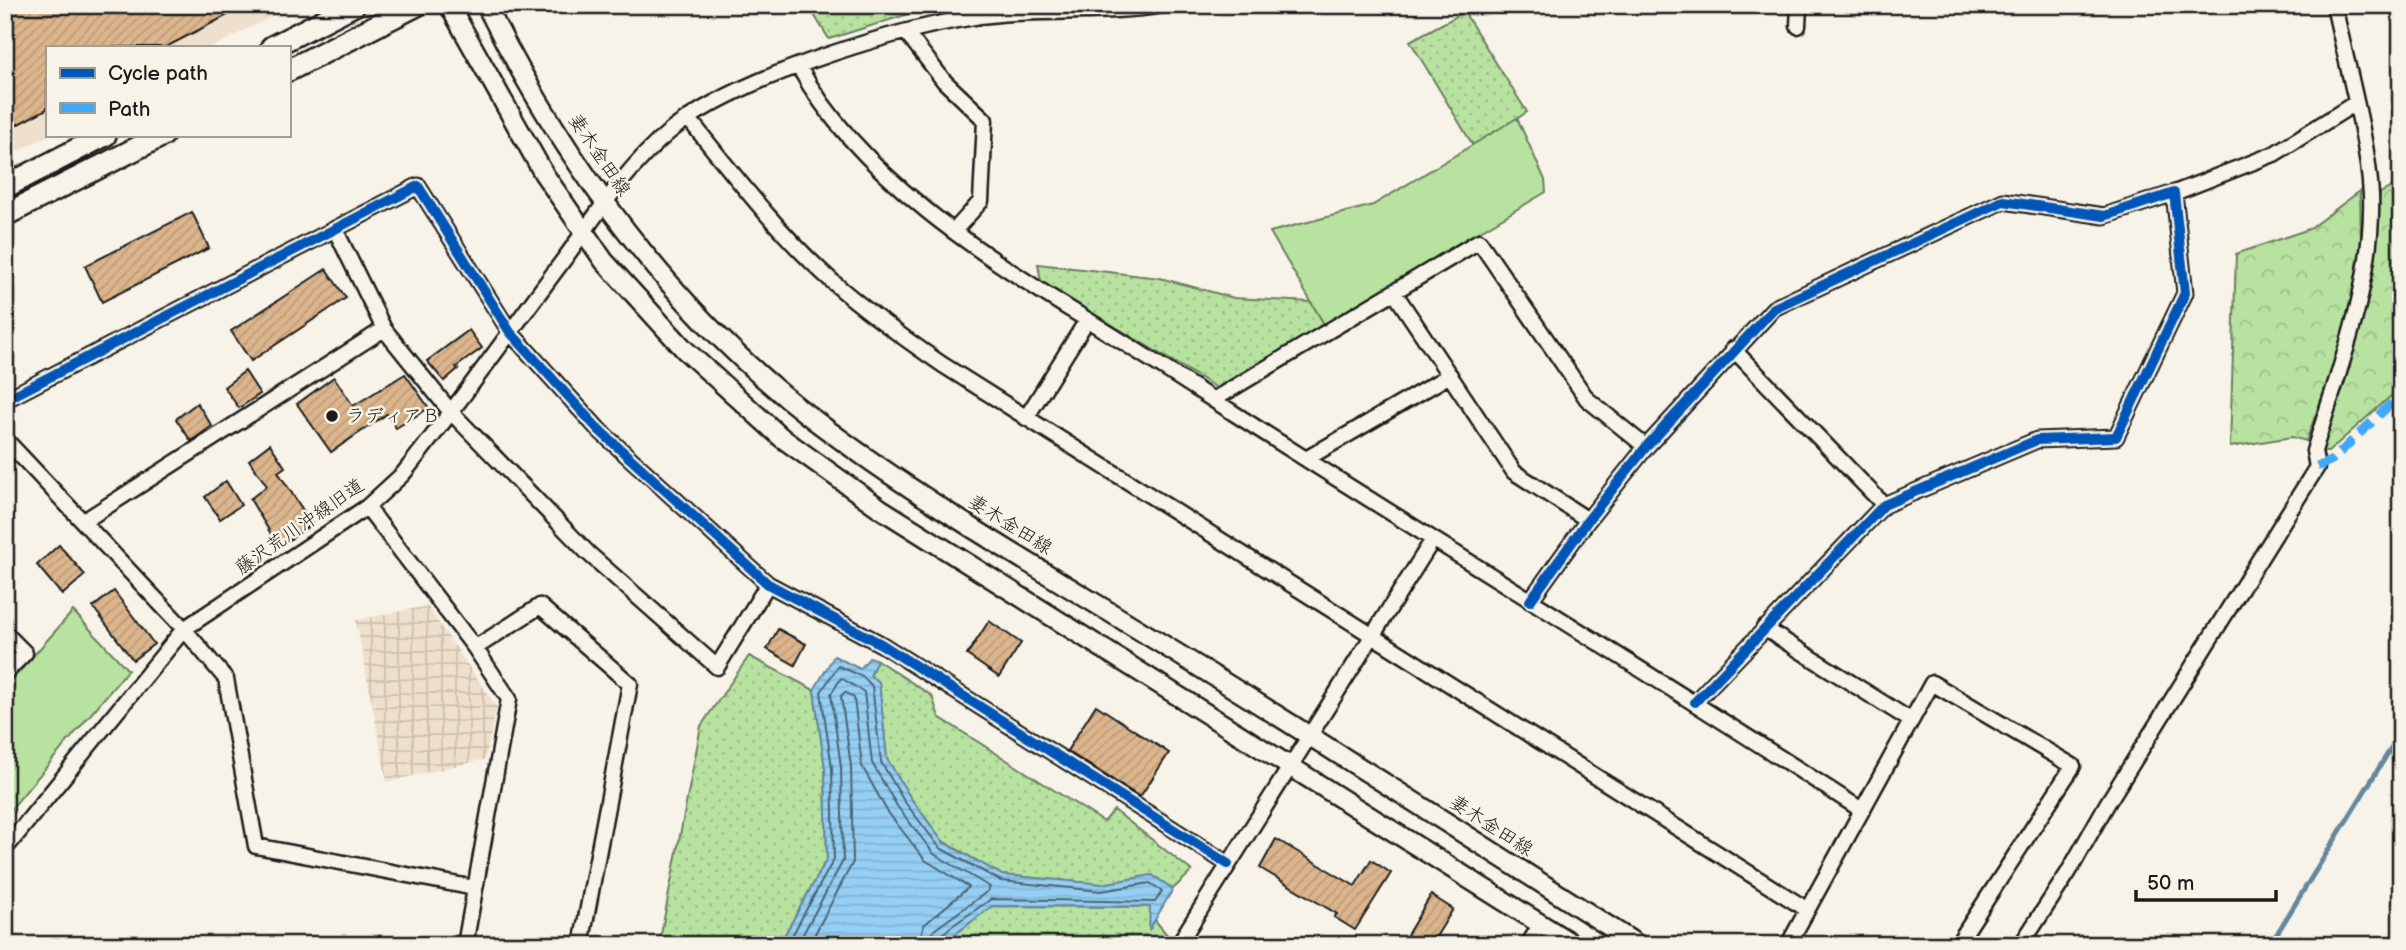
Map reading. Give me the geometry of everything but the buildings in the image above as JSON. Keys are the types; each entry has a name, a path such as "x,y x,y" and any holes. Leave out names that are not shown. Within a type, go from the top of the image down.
{"main road":[{"path":"274,46 354,5"},
{"path":"290,69 417,5"},
{"path":"5,187 103,136"},
{"path":"5,215 161,136"}],"street":[{"path":"449,5 520,134 582,231 628,288 685,350 782,438 881,509 1574,945"},
{"name":"妻木金田線","path":"486,5 543,108 605,202 657,271 710,327 811,418 959,518 1309,735 1638,945"},
{"name":"藤沢荒川沖線旧道","path":"5,849 184,629 367,508 403,474 605,202 651,149 688,118 732,94 799,67 906,32 971,18 1164,5"},
{"path":"1798,26 1799,5"},
{"path":"2021,945 2317,467 2314,451 2349,337 2370,241 2368,171 2334,5"},
{"path":"906,32 944,82 985,120 981,201 954,232"},
{"path":"799,67 836,119 879,167 954,232 1015,276 1432,541 1695,702 1860,809"},
{"path":"1530,601 1588,520 1646,447 1733,349 1774,308 2003,201 2104,216 2174,193 2274,154 2354,104"},
{"path":"688,118 760,207 831,281 879,320 1026,418 1806,909"},
{"path":"5,400 418,186 510,332 598,429 768,584 881,644 1228,864"},
{"path":"1695,702 1884,505 2037,440 2116,437 2185,293 2174,193"},
{"path":"335,229 384,329 450,411 588,553 717,667 768,584"},
{"path":"1213,400 1479,241 1587,399 1646,447"},
{"path":"1394,292 1514,472 1588,520"},
{"path":"1026,418 1087,320"},
{"path":"84,521 384,329"},
{"path":"1733,349 1884,505"},
{"path":"1306,459 1450,375"},
{"path":"5,439 184,629 226,679 256,846 475,888"},
{"path":"367,508 475,648 509,699 465,945"},
{"path":"1180,944 1432,541"},
{"path":"475,648 540,606 630,684 581,945"},
{"path":"1764,628 1910,720"},
{"path":"5,633 24,653 5,673"},
{"path":"1788,945 1931,683 2073,766 1957,945"},
{"path":"1528,945 1541,924"}],"shaded area":[{"path":"5,5 293,5 215,46 46,46 47,136 5,158"},
{"path":"427,606 497,707 485,759 387,782 356,620"}],"green space":[{"path":"808,5 949,5 918,11 829,39"},
{"path":"1464,12 1527,112 1474,147 1410,41"},
{"path":"1517,118 1545,180 1546,192 1324,324 1270,232 1373,205"},
{"path":"2401,182 2401,387 2328,452 2321,452 2354,346 2377,242 2380,193"},
{"path":"2360,191 2361,242 2348,325 2306,441 2292,437 2230,447 2236,254 2309,229"},
{"path":"1038,264 1160,278 1234,298 1311,302 1324,324 1217,388 1041,282"},
{"path":"73,611 128,670 11,809 5,803 5,688"},
{"path":"749,656 814,690 825,768 827,859 779,945 659,945 701,726"},
{"path":"877,660 932,696 939,717 1104,822 1114,810 1192,871 1173,889 1152,875 1102,884 1002,875 943,841 910,797 887,759 879,682 870,676"},
{"path":"992,906 1151,907 1150,928 1155,920 1168,936 1165,945 941,945"}],"water":[{"path":"834,656 860,669 870,657 877,660 870,676 879,682 887,759 910,797 943,842 1002,875 1102,884 1152,875 1173,889 1149,930 1150,907 992,906 941,945 779,945 827,859 825,768 814,690"}],"waterway":[{"path":"2270,945 2401,732"}],"marked path":[{"path":"2317,467 2332,460 2401,394"}],"cycle path":[{"path":"5,400 418,186 510,332 598,429 768,584 881,644 1228,864"},
{"path":"1530,601 1588,520 1646,447 1774,308 2003,201 2104,216 2174,193 2185,293 2116,437 2037,440 1884,505 1695,702"}],"place":[{"name":"ラディアＢ","path":"332,416"}]}
